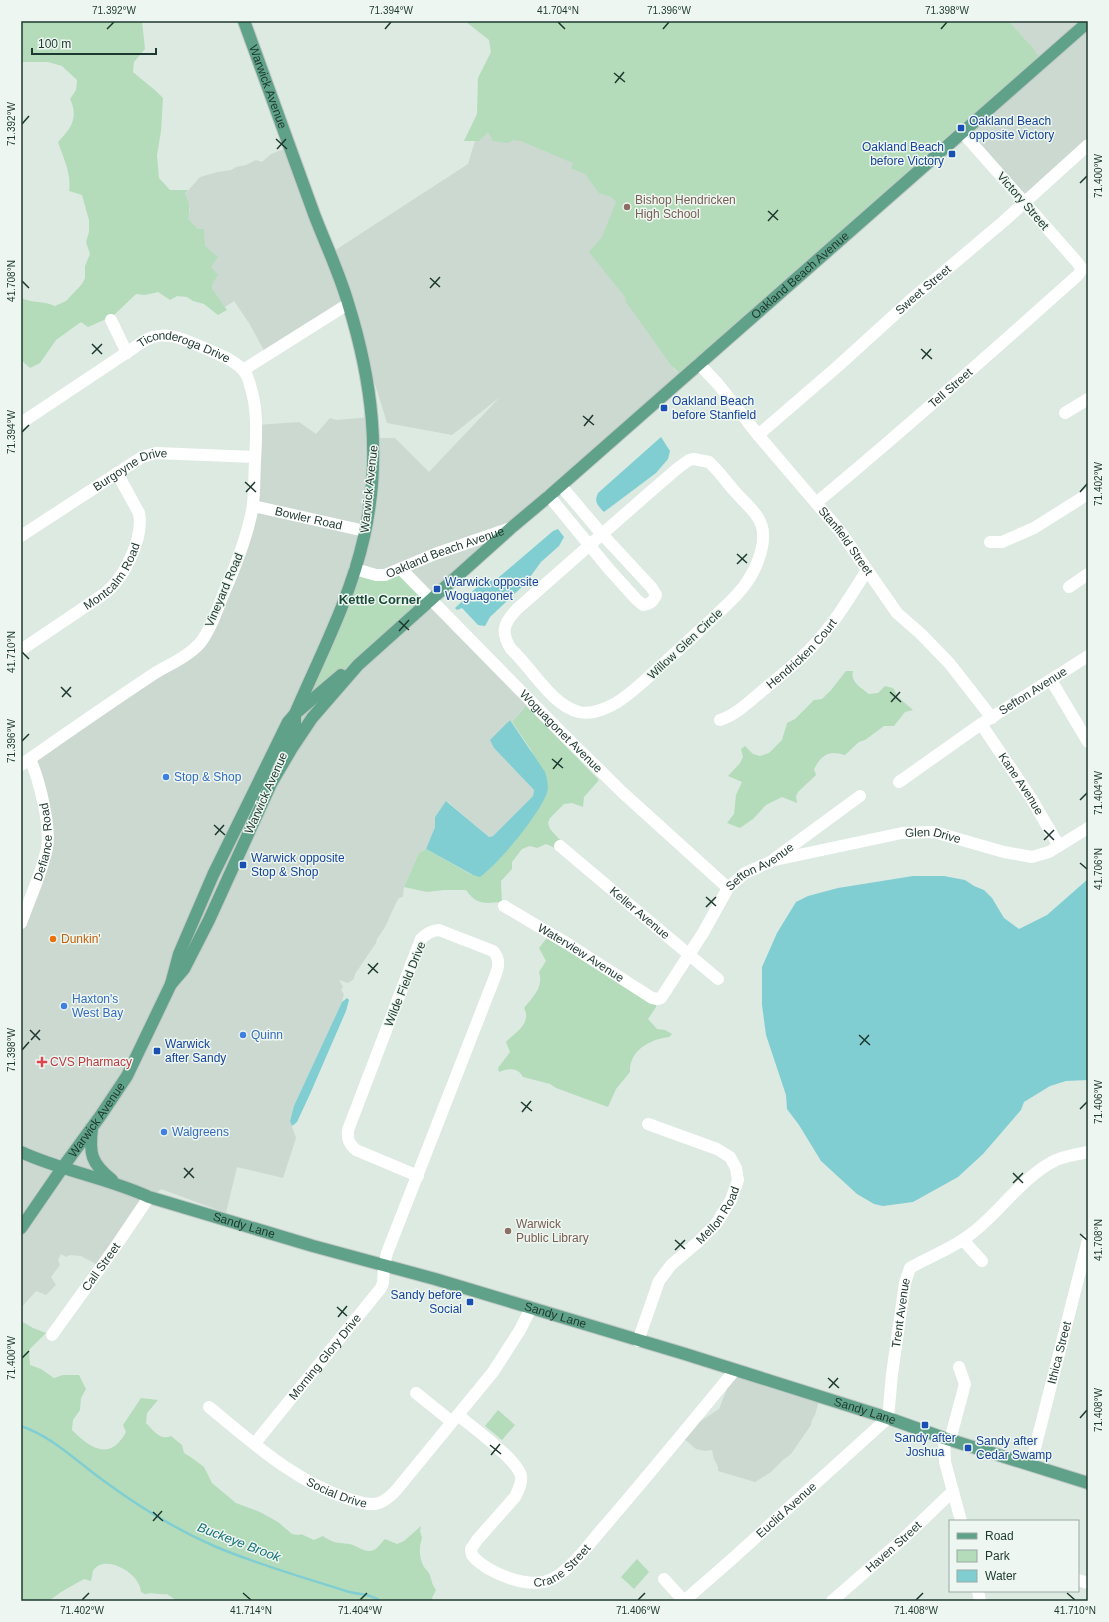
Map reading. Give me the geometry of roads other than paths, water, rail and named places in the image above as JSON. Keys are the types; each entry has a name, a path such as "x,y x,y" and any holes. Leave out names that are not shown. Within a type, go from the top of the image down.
{"main road":[{"name":"Warwick Avenue","path":"21,1228 127,1076 171,984 179,954 202,898 292,718 330,636 355,569 365,531 372,474 373,421 369,386 348,304 244,21"},
{"name":"Oakland Beach Avenue","path":"272,782 312,718 358,665 511,528 550,496 1087,22"},
{"name":"Oakland Beach Avenue","path":"292,718 338,677 373,652"},
{"name":"Warwick Avenue","path":"171,984 184,969 209,920 272,782 294,726 292,718"},
{"path":"92,1128 90,1142 92,1157 100,1170 118,1184"},
{"name":"Sandy Lane","path":"21,1152 62,1168 118,1184 148,1197 531,1308 735,1370 1088,1483"}],"street":[{"name":"Victory Street","path":"963,132 1082,269"},
{"name":"Sweet Street","path":"758,435 1088,145"},
{"name":"Tell Street","path":"816,503 897,435 1078,275 1082,269"},
{"name":"Ticonderoga Drive","path":"21,423 149,338 166,335 187,341 221,356 239,366 243,370 348,304"},
{"path":"111,320 127,353"},
{"name":"Stanfield Street","path":"699,364 718,384 758,435 840,531 900,616 921,634 950,664 992,718"},
{"name":"Vineyard Road","path":"25,762 186,654 200,642 214,619 240,554 253,506 257,428 255,403 247,376 243,370"},
{"path":"1064,413 1088,398"},
{"name":"Burgoyne Drive","path":"21,536 142,457 156,453 255,456"},
{"name":"Willow Glen Circle","path":"694,459 709,462 722,475 757,517 762,527 763,535 756,565 748,580 737,595 639,686 604,709 590,713 579,712 570,708 554,697 511,649 506,641 504,631 508,619 517,609 601,534 678,468 689,460 694,459"},
{"name":"Montcalm Road","path":"21,650 104,594 115,584 123,573 138,535 140,518 139,513 117,473"},
{"path":"550,496 608,568 636,599 643,605 654,600 656,595 652,588 622,554 601,534 561,486"},
{"path":"990,542 1002,542 1034,528 1088,494"},
{"name":"Bowler Road","path":"253,506 365,531"},
{"name":"Oakland Beach Avenue","path":"355,569 376,575 385,575 465,542 511,528"},
{"path":"608,568 622,554"},
{"name":"Woguagonet Avenue","path":"401,569 622,792 728,888"},
{"name":"Hendricken Court","path":"720,720 732,715 744,706 812,648 837,617 867,570"},
{"path":"1069,587 1088,574"},
{"name":"Sefton Avenue","path":"899,782 981,724 1088,656"},
{"path":"1051,680 1088,742"},
{"name":"Kane Avenue","path":"981,724 1031,798 1059,846"},
{"name":"Defiance Road","path":"21,923 45,857 47,839 39,781 25,762"},
{"name":"Sefton Avenue","path":"658,999 690,954 728,888 745,873 770,862 860,796"},
{"name":"Glen Drive","path":"770,862 902,833 919,832 941,832 1004,852 1032,857 1044,854 1088,828"},
{"name":"Keller Avenue","path":"560,846 718,979"},
{"name":"Waterview Avenue","path":"504,906 568,944 652,998 658,999"},
{"name":"Wilde Field Drive","path":"384,1266 387,1253 418,1176 499,964 495,953 489,949 440,930 426,934 421,939 348,1130 347,1138 349,1144 356,1150 418,1176"},
{"name":"Mellon Road","path":"638,1341 659,1281 671,1265 716,1224 731,1200 738,1180 736,1168 730,1157 717,1149 648,1124"},
{"name":"Trent Avenue","path":"888,1418 892,1374 905,1283 910,1268 963,1240 987,1221 1021,1186 1043,1168 1061,1158 1088,1154"},
{"name":"Call Street","path":"52,1335 114,1249 148,1197"},
{"path":"963,1240 982,1261"},
{"name":"Ithica Street","path":"1030,1464 1088,1240"},
{"name":"Morning Glory Drive","path":"255,1443 381,1288 383,1283 384,1266"},
{"name":"Social Drive","path":"209,1407 291,1471 319,1488 356,1501 369,1504 379,1503 394,1492 493,1372 520,1330 531,1308"},
{"path":"959,1367 965,1384 947,1439 945,1462 961,1520"},
{"name":"Crane Street","path":"455,1418 509,1459 517,1468 521,1476 519,1489 515,1497 477,1540 472,1549 472,1555 481,1564 496,1573 527,1582 540,1582 554,1578 576,1558 634,1492 735,1370"},
{"path":"416,1393 455,1418"},
{"name":"Euclid Avenue","path":"684,1601 888,1418"},
{"name":"Haven Street","path":"832,1601 904,1538 953,1491"},
{"path":"664,1579 684,1601"}],"water":[{"path":"661,437 670,451 668,459 656,473 604,512 597,503 596,499 598,493"},
{"path":"558,529 564,537 559,546 541,562 525,584 490,617 485,626 478,625 462,608 457,610 455,608 478,586 498,578 553,531"},
{"path":"510,720 545,772 548,782 548,791 536,813 518,838 480,877 473,875 426,849 435,827 435,817 446,801 489,837 493,836 533,796 534,790 494,748 490,740"},
{"path":"913,876 944,876 965,880 984,890 992,898 1004,918 1019,929 1047,915 1088,879 1088,1080 1066,1081 1050,1086 1024,1102 1021,1110 983,1154 958,1177 913,1202 883,1206 874,1204 857,1194 821,1161 799,1125 787,1109 786,1095 766,1035 762,1005 762,967 777,933 796,902 808,896 838,888"},
{"path":"347,998 349,1000 346,1011 297,1122 292,1126 290,1121 294,1106 342,1002"}],"waterway":[{"name":"Buckeye Brook","path":"21,1426 54,1443 143,1508 171,1525 199,1539 230,1553 346,1591 368,1595 380,1601"}],"place":[{"name":"Oakland Beach opposite Victory","path":"961,128"},
{"name":"Oakland Beach before Victory","path":"952,154"},
{"name":"Bishop Hendricken High School","path":"627,207"},
{"name":"Oakland Beach before Stanfield","path":"664,408"},
{"name":"Warwick opposite Woguagonet","path":"437,589"},
{"name":"Stop & Shop","path":"166,777"},
{"name":"Warwick opposite Stop & Shop","path":"243,865"},
{"name":"Dunkin'","path":"53,939"},
{"name":"Haxton's West Bay","path":"64,1006"},
{"name":"Quinn","path":"243,1035"},
{"name":"Warwick after Sandy","path":"157,1051"},
{"name":"CVS Pharmacy","path":"42,1062"},
{"name":"Walgreens","path":"164,1132"},
{"name":"Warwick Public Library","path":"508,1231"},
{"name":"Sandy before Social","path":"470,1302"},
{"name":"Sandy after Joshua","path":"925,1425"},
{"name":"Sandy after Cedar Swamp","path":"968,1448"}],"district":[{"name":"Kettle Corner","path":"380,599"}]}
